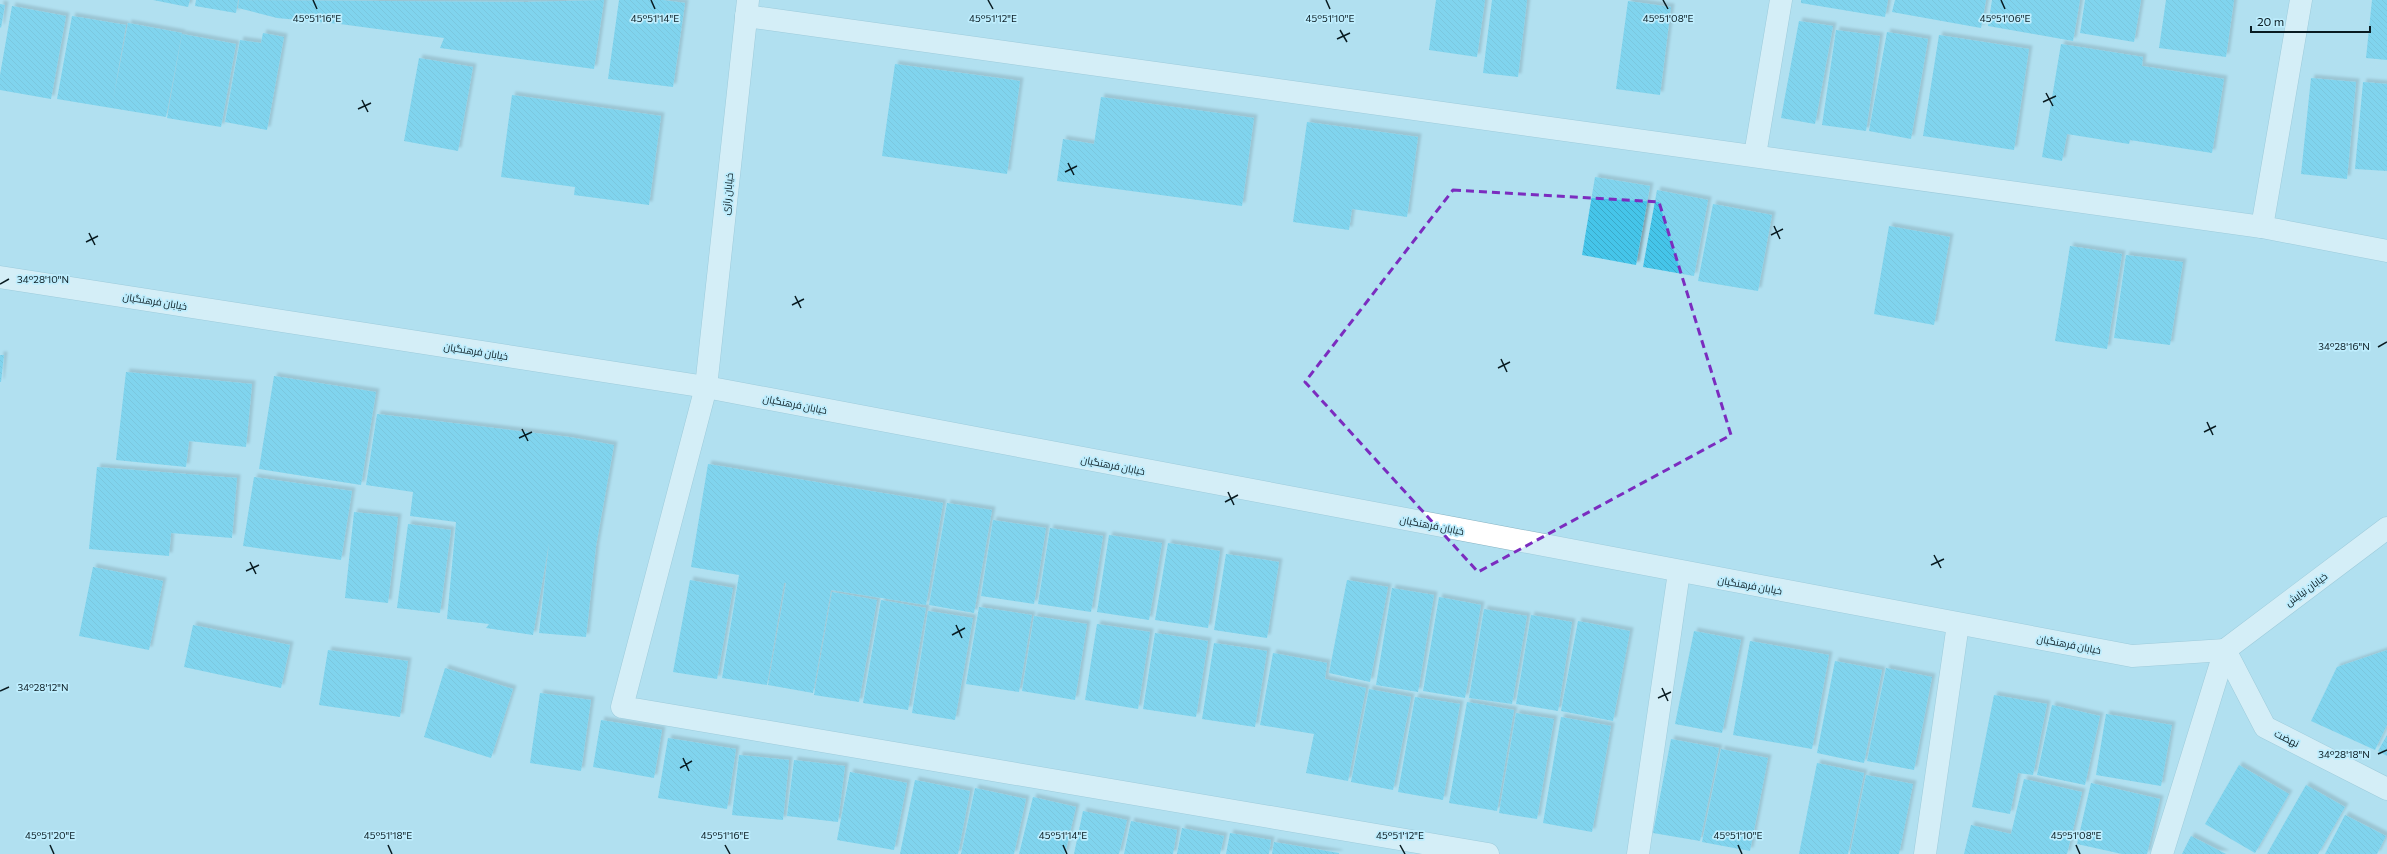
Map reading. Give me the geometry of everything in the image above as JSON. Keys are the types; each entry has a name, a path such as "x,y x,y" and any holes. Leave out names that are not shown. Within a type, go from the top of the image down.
{"street":[{"path":"1755,155 1781,0"},
{"path":"2262,227 2301,0"},
{"path":"747,8 1755,155 2262,227 2387,251"},
{"name":"خیابان رازی","path":"747,8 706,388 622,707 1488,854"},
{"name":"خیابان فرهنگیان","path":"0,277 706,388 2132,656 2225,650"},
{"name":"خیابان نیایش","path":"2225,650 2387,528"},
{"path":"1638,854 1679,572"},
{"path":"1925,854 1958,624"},
{"path":"2162,854 2225,650"},
{"name":"نهضت","path":"2225,650 2265,727 2387,789"}],"highlighted area":[{"path":"1453,190 1659,202 1731,435 1478,572 1305,382"}],"building":[{"path":"153,0 190,0 188,7"},
{"path":"196,0 238,0 236,13 195,6"},
{"path":"239,0 527,2 604,0 594,69 440,48 444,38 340,24 277,18 238,8"},
{"path":"619,0 663,0 685,3 673,87 608,79"},
{"path":"1436,0 1485,0 1477,57 1429,50"},
{"path":"1492,0 1527,0 1518,77 1483,73"},
{"path":"1801,0 1888,0 1885,17 1801,3"},
{"path":"1895,0 1986,0 1981,28 1892,12"},
{"path":"1992,0 2080,0 2073,41 1988,26"},
{"path":"2085,0 2141,0 2134,42 2080,33"},
{"path":"2166,0 2234,0 2226,57 2159,48"},
{"path":"2372,0 2387,0 2387,60 2366,58"},
{"path":"1628,1 1671,7 1660,95 1616,89"},
{"path":"0,4 5,5 1,28 0,27"},
{"path":"12,6 66,16 51,99 0,90 0,75"},
{"path":"72,16 126,25 113,100 128,23 182,33 166,117 57,99"},
{"path":"1799,21 1833,26 1815,124 1781,118"},
{"path":"1836,30 1880,36 1866,131 1822,125"},
{"path":"1887,32 1928,39 1911,139 1869,131"},
{"path":"263,33 284,37 267,130 225,122 240,40 261,43"},
{"path":"182,34 236,44 221,127 167,118"},
{"path":"1939,35 2029,49 2014,150 1923,136"},
{"path":"2061,44 2143,57 2142,66 2224,79 2212,153 2130,140 2129,144 2067,134 2062,161 2042,157"},
{"path":"419,58 473,67 458,151 404,141"},
{"path":"895,64 1020,81 1007,174 882,156"},
{"path":"2311,78 2356,82 2347,179 2301,174"},
{"path":"2363,82 2387,84 2387,171 2355,169"},
{"path":"512,95 661,116 649,205 574,195 575,187 501,177"},
{"path":"1101,97 1254,118 1242,206 1057,181 1063,139 1094,144"},
{"path":"1307,122 1418,137 1407,217 1352,209 1349,230 1293,222"},
{"path":"1595,177 1650,186 1636,265 1582,255"},
{"path":"1657,190 1708,200 1694,276 1643,267"},
{"path":"1713,204 1772,215 1758,291 1698,281"},
{"path":"1889,226 1950,237 1934,325 1874,314"},
{"path":"2070,246 2122,254 2107,349 2055,341"},
{"path":"2126,255 2183,262 2170,345 2114,338"},
{"path":"0,355 4,355 1,382 0,382"},
{"path":"126,372 252,384 246,447 189,441 186,467 116,460"},
{"path":"274,376 376,392 361,485 259,469"},
{"path":"377,414 569,437 614,445 596,546 586,637 539,633 549,543 533,635 486,628 489,624 447,619 456,522 410,516 413,492 366,485"},
{"path":"708,464 943,503 926,605 831,590 813,693 768,685 786,583 784,583 767,685 722,678 739,575 691,567"},
{"path":"97,467 237,478 232,538 171,533 169,556 89,549"},
{"path":"254,477 352,491 341,560 243,546"},
{"path":"947,503 992,510 974,613 929,605"},
{"path":"354,512 398,517 388,603 345,598"},
{"path":"993,520 1046,528 1034,604 981,596"},
{"path":"408,524 451,530 440,613 397,608"},
{"path":"1050,528 1103,536 1091,612 1038,604"},
{"path":"1109,535 1162,543 1149,620 1097,612"},
{"path":"1168,543 1220,551 1208,628 1155,620"},
{"path":"1226,554 1279,562 1267,638 1214,630"},
{"path":"93,567 163,581 149,650 79,636"},
{"path":"690,580 733,588 717,679 673,672"},
{"path":"1347,580 1388,587 1370,682 1329,673"},
{"path":"1392,588 1434,595 1418,692 1376,685"},
{"path":"832,592 877,600 859,702 814,695"},
{"path":"1439,597 1481,605 1465,698 1423,691"},
{"path":"881,600 926,608 908,710 863,703"},
{"path":"979,607 1032,615 1019,692 966,684"},
{"path":"1484,609 1527,616 1512,704 1469,698"},
{"path":"928,611 973,618 955,720 912,713"},
{"path":"1531,615 1572,622 1558,711 1516,704"},
{"path":"1034,616 1087,624 1075,700 1022,691"},
{"path":"1578,621 1630,631 1613,721 1561,711"},
{"path":"1097,624 1150,632 1138,709 1085,700"},
{"path":"193,625 290,645 281,688 184,667"},
{"path":"1694,631 1741,640 1722,733 1675,724"},
{"path":"1155,633 1208,641 1196,717 1143,709"},
{"path":"1750,641 1829,655 1812,749 1733,735"},
{"path":"1214,643 1267,651 1255,727 1202,719"},
{"path":"328,650 408,661 400,717 319,705"},
{"path":"2387,650 2387,725 2375,750 2311,721 2337,667"},
{"path":"1273,653 1327,663 1325,679 1366,688 1348,781 1306,773 1314,734 1260,725"},
{"path":"1835,661 1882,670 1864,763 1817,753"},
{"path":"445,668 513,689 491,758 424,737"},
{"path":"1886,668 1932,677 1914,770 1867,761"},
{"path":"1369,689 1411,697 1393,790 1351,782"},
{"path":"540,693 591,700 581,771 530,763"},
{"path":"1994,695 2047,704 2033,775 2018,773 2010,814 1972,807"},
{"path":"1415,697 1460,704 1443,800 1398,792"},
{"path":"1467,702 1514,710 1497,811 1449,803"},
{"path":"2052,705 2100,716 2085,785 2037,775"},
{"path":"1516,713 1554,719 1537,819 1499,813"},
{"path":"2106,714 2172,725 2161,786 2096,775"},
{"path":"1561,717 1611,726 1592,832 1543,823"},
{"path":"601,720 662,730 654,778 593,767"},
{"path":"2387,735 2387,756 2378,751"},
{"path":"668,738 736,749 727,809 658,798"},
{"path":"1671,739 1719,748 1700,841 1653,833"},
{"path":"1721,749 1768,758 1750,851 1702,842"},
{"path":"739,755 789,760 783,820 732,815"},
{"path":"794,760 845,766 838,822 787,816"},
{"path":"1817,763 1864,773 1848,854 1799,854"},
{"path":"2239,765 2289,794 2255,853 2205,824"},
{"path":"850,772 907,783 894,850 837,840"},
{"path":"1866,775 1913,784 1899,854 1850,854"},
{"path":"2024,779 2082,792 2067,854 1964,854 1971,825 2011,834"},
{"path":"915,780 970,791 958,854 900,854"},
{"path":"2091,783 2160,799 2147,854 2122,854 2077,844"},
{"path":"2306,785 2345,807 2318,854 2267,854"},
{"path":"975,788 1026,799 1014,854 961,854"},
{"path":"1033,797 1076,807 1065,854 1019,854"},
{"path":"1083,811 1127,820 1119,854 1074,854"},
{"path":"2345,815 2386,836 2377,854 2325,854"},
{"path":"1131,821 1177,830 1173,854 1124,854"},
{"path":"1182,828 1224,836 1220,854 1177,854"},
{"path":"1230,833 1271,840 1269,854 1226,854"},
{"path":"2191,836 2226,854 2182,854"},
{"path":"1274,842 1339,853 1339,854 1272,854"}]}
